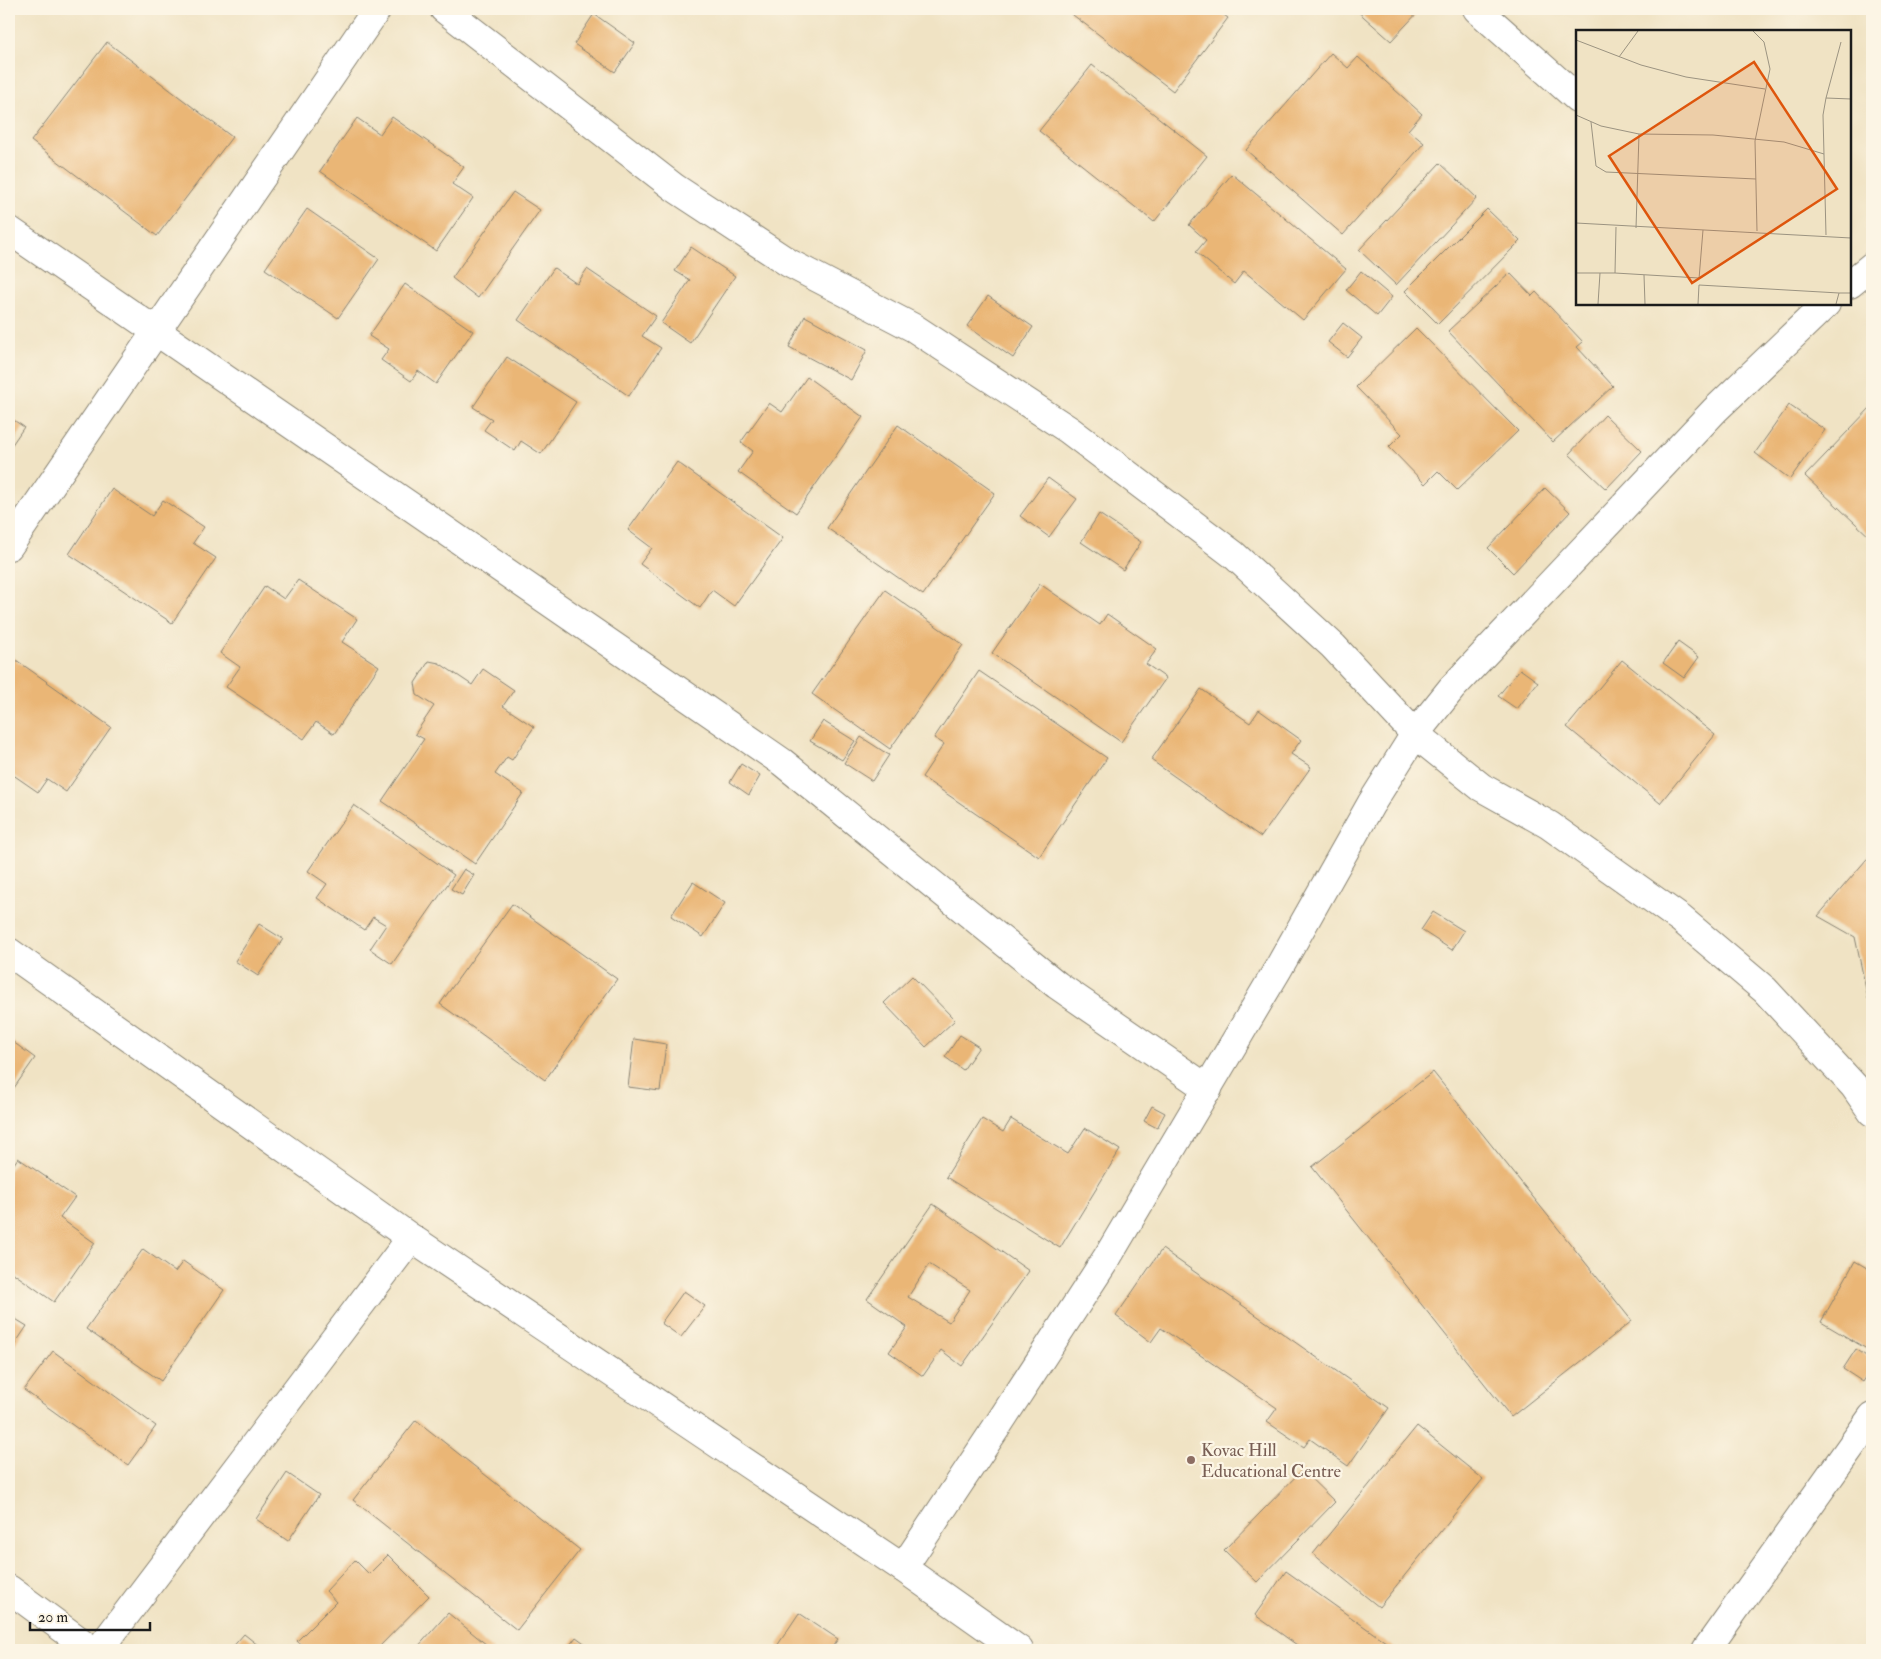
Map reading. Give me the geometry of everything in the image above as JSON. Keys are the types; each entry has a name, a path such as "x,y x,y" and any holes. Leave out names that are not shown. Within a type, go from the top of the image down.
{"street":[{"path":"9,546 377,9"},
{"path":"444,9 675,188 789,263 914,328 1077,436 1234,555 1332,646 1416,734 1482,787 1549,826 1681,919 1765,990 1854,1086 1872,1112"},
{"path":"1477,9 1576,97"},
{"path":"9,230 782,762 1057,985 1208,1089"},
{"path":"1851,283 1872,266"},
{"path":"903,1568 1108,1256 1278,969 1371,804 1416,734 1452,688 1715,410 1818,306"},
{"path":"9,952 411,1238 903,1568 1018,1650"},
{"path":"99,1650 411,1238"},
{"path":"1706,1650 1872,1417"},
{"path":"9,1589 92,1650"}],"building":[{"path":"1072,9 1216,9 1228,18 1173,91 1069,12"},
{"path":"1355,9 1421,9 1391,41"},
{"path":"594,14 635,43 615,72 574,44"},
{"path":"107,42 232,137 157,236 31,141"},
{"path":"1331,53 1348,68 1358,57 1422,114 1408,130 1424,143 1343,235 1246,150"},
{"path":"1092,65 1207,156 1154,222 1039,131"},
{"path":"392,117 464,167 452,184 473,198 436,251 320,171 357,118 380,134"},
{"path":"1440,163 1477,198 1396,285 1359,250"},
{"path":"1232,174 1346,269 1303,320 1244,271 1234,284 1196,252 1206,240 1189,225"},
{"path":"513,192 540,210 478,298 452,278"},
{"path":"307,209 379,259 338,318 265,269"},
{"path":"1487,209 1520,241 1438,324 1405,291"},
{"path":"691,247 735,276 690,343 661,323 690,280 675,271"},
{"path":"554,268 577,284 587,269 656,316 642,336 661,348 629,396 518,320"},
{"path":"1361,271 1392,297 1377,316 1346,290"},
{"path":"1510,273 1532,296 1536,292 1583,342 1577,347 1613,386 1553,442 1448,331"},
{"path":"405,284 473,331 436,384 418,371 411,381 381,360 389,349 369,336"},
{"path":"988,296 1033,327 1013,358 967,326"},
{"path":"805,316 867,350 851,380 789,347"},
{"path":"1343,323 1362,338 1347,357 1328,342"},
{"path":"1416,328 1518,431 1457,490 1438,471 1425,484 1389,447 1402,434 1356,387"},
{"path":"507,357 576,402 541,454 521,441 515,451 484,430 492,419 473,407"},
{"path":"807,377 863,417 796,513 738,472 753,451 741,442 769,403 782,412"},
{"path":"1789,405 1825,430 1790,479 1755,453"},
{"path":"1872,406 1872,539 1805,476"},
{"path":"1605,415 1642,451 1606,489 1569,454"},
{"path":"9,417 24,427 9,449"},
{"path":"898,425 995,493 923,595 827,528"},
{"path":"677,462 783,538 734,606 712,590 700,608 640,564 652,548 628,530"},
{"path":"1048,478 1077,499 1049,537 1020,516"},
{"path":"1545,488 1570,512 1513,573 1488,548"},
{"path":"112,489 152,516 163,500 204,527 193,543 216,558 172,623 69,554"},
{"path":"1099,514 1141,542 1123,570 1081,542"},
{"path":"298,580 357,619 342,642 379,666 334,734 316,722 304,739 226,687 240,667 220,653 265,586 284,599"},
{"path":"1040,584 1100,625 1107,614 1157,649 1146,664 1166,678 1121,742 992,653"},
{"path":"885,590 963,645 890,749 812,694"},
{"path":"1678,642 1699,657 1684,678 1663,663"},
{"path":"9,655 111,727 66,792 47,779 38,792 9,772"},
{"path":"1622,660 1715,735 1660,803 1567,727"},
{"path":"429,661 439,663 472,685 483,669 514,690 503,706 534,727 512,760 507,757 495,774 523,793 475,864 382,801 424,739 415,734 434,706 417,695 415,683"},
{"path":"1520,669 1538,682 1517,709 1498,696"},
{"path":"979,671 1107,758 1039,857 922,777 944,744 934,738"},
{"path":"1201,689 1250,723 1259,710 1301,740 1291,754 1311,767 1261,837 1151,760"},
{"path":"823,721 855,741 842,760 810,741"},
{"path":"861,737 889,755 872,781 844,763"},
{"path":"741,764 760,776 749,795 730,782"},
{"path":"354,805 454,875 392,964 370,949 386,925 373,917 364,930 317,898 327,884 308,871"},
{"path":"1872,853 1872,999 1868,999 1855,937 1818,916"},
{"path":"464,869 474,875 462,895 451,889"},
{"path":"693,882 725,903 703,937 671,916"},
{"path":"512,904 617,979 545,1080 440,1004"},
{"path":"1433,912 1464,931 1452,950 1421,930"},
{"path":"259,924 283,939 258,976 235,961"},
{"path":"912,976 955,1020 926,1047 884,1003"},
{"path":"960,1035 979,1047 963,1070 945,1057"},
{"path":"9,1039 35,1058 9,1095"},
{"path":"634,1039 666,1044 660,1091 628,1087"},
{"path":"1433,1072 1632,1321 1511,1417 1312,1167"},
{"path":"1152,1106 1165,1113 1157,1128 1144,1121"},
{"path":"982,1119 1003,1132 1011,1119 1068,1154 1085,1128 1120,1150 1060,1248 946,1177"},
{"path":"18,1158 75,1197 60,1218 95,1243 54,1302 9,1270 9,1171"},
{"path":"933,1204 1029,1271 962,1366 941,1350 923,1376 889,1352 907,1327 867,1299","holes":["929,1264 970,1290 949,1322 908,1297"]},
{"path":"143,1249 175,1272 183,1261 224,1290 161,1381 86,1329"},
{"path":"1162,1249 1389,1408 1348,1466 1310,1439 1304,1447 1267,1422 1277,1408 1161,1328 1151,1342 1116,1316"},
{"path":"1855,1261 1872,1271 1872,1352 1821,1322"},
{"path":"684,1291 705,1306 681,1337 661,1323"},
{"path":"9,1315 27,1326 9,1353"},
{"path":"1856,1349 1872,1360 1872,1368 1863,1382 1843,1369"},
{"path":"53,1351 156,1426 128,1465 24,1390"},
{"path":"416,1420 580,1550 517,1630 353,1500"},
{"path":"1417,1426 1483,1479 1379,1607 1313,1554"},
{"path":"1302,1470 1335,1502 1257,1582 1224,1550"},
{"path":"287,1473 319,1495 288,1541 256,1519"},
{"path":"388,1555 429,1596 376,1650 307,1650 297,1641 336,1602 326,1591 355,1560 369,1574"},
{"path":"1286,1571 1397,1650 1304,1650 1255,1615"},
{"path":"448,1613 493,1650 415,1650"},
{"path":"799,1613 838,1639 830,1650 783,1650 777,1646"},
{"path":"244,1634 264,1650 230,1650"},
{"path":"576,1637 594,1650 566,1650"}],"place":[{"name":"Kovac Hill Educational Centre","path":"1191,1460"}]}
